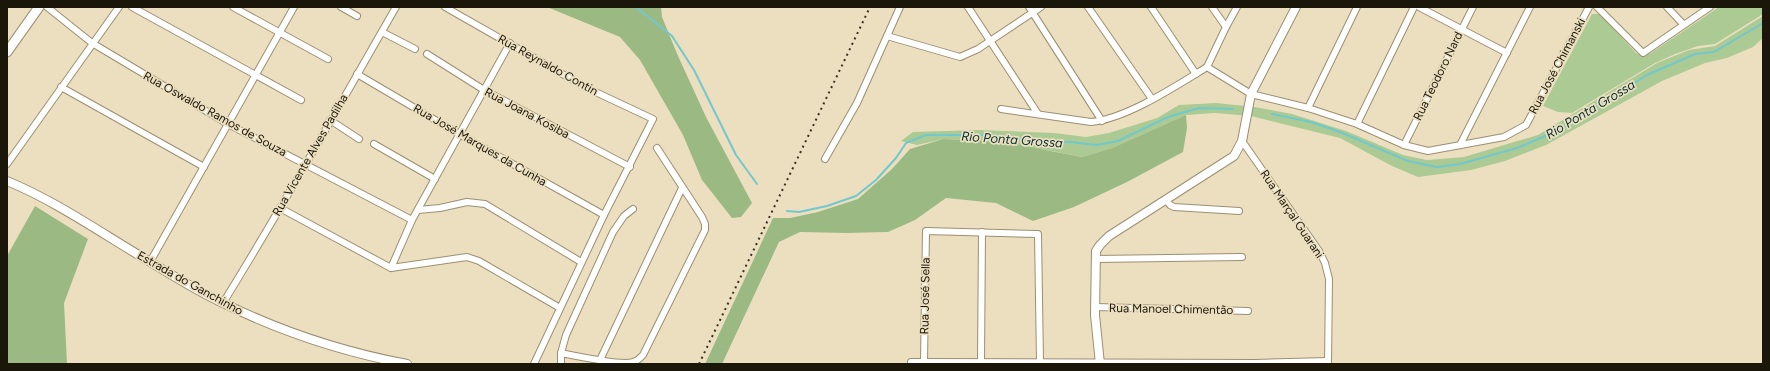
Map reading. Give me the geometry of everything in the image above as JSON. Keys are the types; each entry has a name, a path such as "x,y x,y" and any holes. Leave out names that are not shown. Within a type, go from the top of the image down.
{"main road":[{"path":"7,52 39,7"}],"street":[{"name":"Rua Oswaldo Ramos de Souza","path":"47,7 92,43 228,124 412,220"},
{"path":"7,164 119,7"},
{"path":"132,7 301,100"},
{"path":"232,7 328,59"},
{"path":"150,262 294,7"},
{"path":"341,7 357,16"},
{"name":"Rua Vicente Alves Padilha","path":"223,303 307,164 330,120 396,7"},
{"name":"Rua Reynaldo Contin","path":"445,7 587,88 653,120 630,167"},
{"path":"824,159 857,102 900,7"},
{"path":"968,7 1038,114"},
{"path":"887,36 960,57 978,49 1031,10 1041,7"},
{"path":"1088,7 1152,98"},
{"path":"1150,7 1196,74"},
{"path":"1212,7 1226,27"},
{"path":"1001,109 1091,122 1102,121 1130,110 1208,67 1226,27 1237,7"},
{"path":"1100,363 1095,307 1096,251 1109,236 1234,156 1242,141 1250,94 1296,7"},
{"path":"1308,108 1357,7"},
{"path":"1357,124 1414,7"},
{"path":"1418,7 1507,53"},
{"name":"Rua Teodoro Nard","path":"1404,145 1472,7"},
{"path":"1208,67 1250,94 1308,108 1357,124 1404,145 1428,151 1460,145 1530,7"},
{"name":"Rua José Chimanski","path":"1460,145 1504,137 1526,125 1589,7"},
{"path":"1596,7 1643,53 1683,24 1710,7"},
{"path":"1667,7 1683,24"},
{"path":"1031,10 1102,121"},
{"path":"382,32 415,50"},
{"path":"391,268 412,220 510,43"},
{"name":"Rua Joana Kosiba","path":"427,54 484,90 630,167"},
{"name":"Rua José Marques da Cunha","path":"357,74 459,134 604,215"},
{"path":"62,86 204,167"},
{"path":"330,120 359,138"},
{"name":"Rua Marçal Guarani","path":"1242,141 1319,251 1325,264 1329,279 1328,362"},
{"path":"374,144 435,179"},
{"path":"633,209 624,216 613,232 566,335 560,360 600,360 632,363 644,355 705,230 705,224 702,217 657,148"},
{"path":"534,364 604,215 630,167"},
{"name":"Estrada do Ganchinho","path":"7,180 48,200 150,262 223,303 266,322 324,344 407,364"},
{"path":"600,360 682,188"},
{"path":"1167,200 1170,205 1174,207 1239,211"},
{"path":"418,210 440,208 467,202 485,204 582,262"},
{"path":"280,208 391,268 467,257 479,261 560,308"},
{"name":"Rua José Sella","path":"924,362 926,231 982,232"},
{"path":"981,362 982,232 1038,234 1040,363"},
{"path":"1095,259 1242,257"},
{"name":"Rua Manoel Chimentão","path":"1095,307 1248,311"},
{"path":"911,362 1328,362"}],"green space":[{"path":"547,7 661,7 662,17 706,117 752,203 741,217 732,218 702,180 683,135 640,60 620,37"},
{"path":"1719,7 1763,7 1763,14 1715,44 1698,46 1655,63 1572,113 1558,112 1543,106 1592,14 1600,14 1636,53 1642,56 1651,53"},
{"path":"1763,16 1763,38 1753,47 1727,58 1705,63 1662,81 1546,145 1505,161 1471,170 1418,177 1392,166 1340,138 1251,116 1215,113 1186,115 1112,148 1082,157 982,141 943,139 917,145 901,141 913,132 979,130 1054,133 1086,137 1109,133 1157,118 1179,105 1216,103 1255,107 1292,114 1346,131 1403,155 1427,160 1464,157 1538,135 1657,63 1689,50 1715,46"},
{"path":"1186,115 1187,128 1183,152 1127,182 1074,207 1033,221 996,203 946,198 915,220 888,232 800,232 779,242 722,364 705,364 773,218 790,218 818,212 858,199 892,169 910,149 943,139 1019,145 1082,157 1112,148"},
{"path":"35,206 88,239 64,303 67,364 7,364 7,256"}],"waterway":[{"name":"Rio Ponta Grossa","path":"636,7 672,36 694,70 736,155 757,184"},
{"name":"Rio Ponta Grossa","path":"1272,114 1311,122 1340,132 1408,161 1437,167 1460,164 1517,148 1561,129 1647,75 1695,54 1714,52 1763,23"},
{"name":"Rio Ponta Grossa","path":"787,211 799,212 827,206 856,196 876,180 896,158 906,143 926,135 990,135 1044,142 1070,142 1097,145 1118,141 1168,117 1199,108 1233,109"}],"railway":[{"path":"699,364 870,7"}]}
